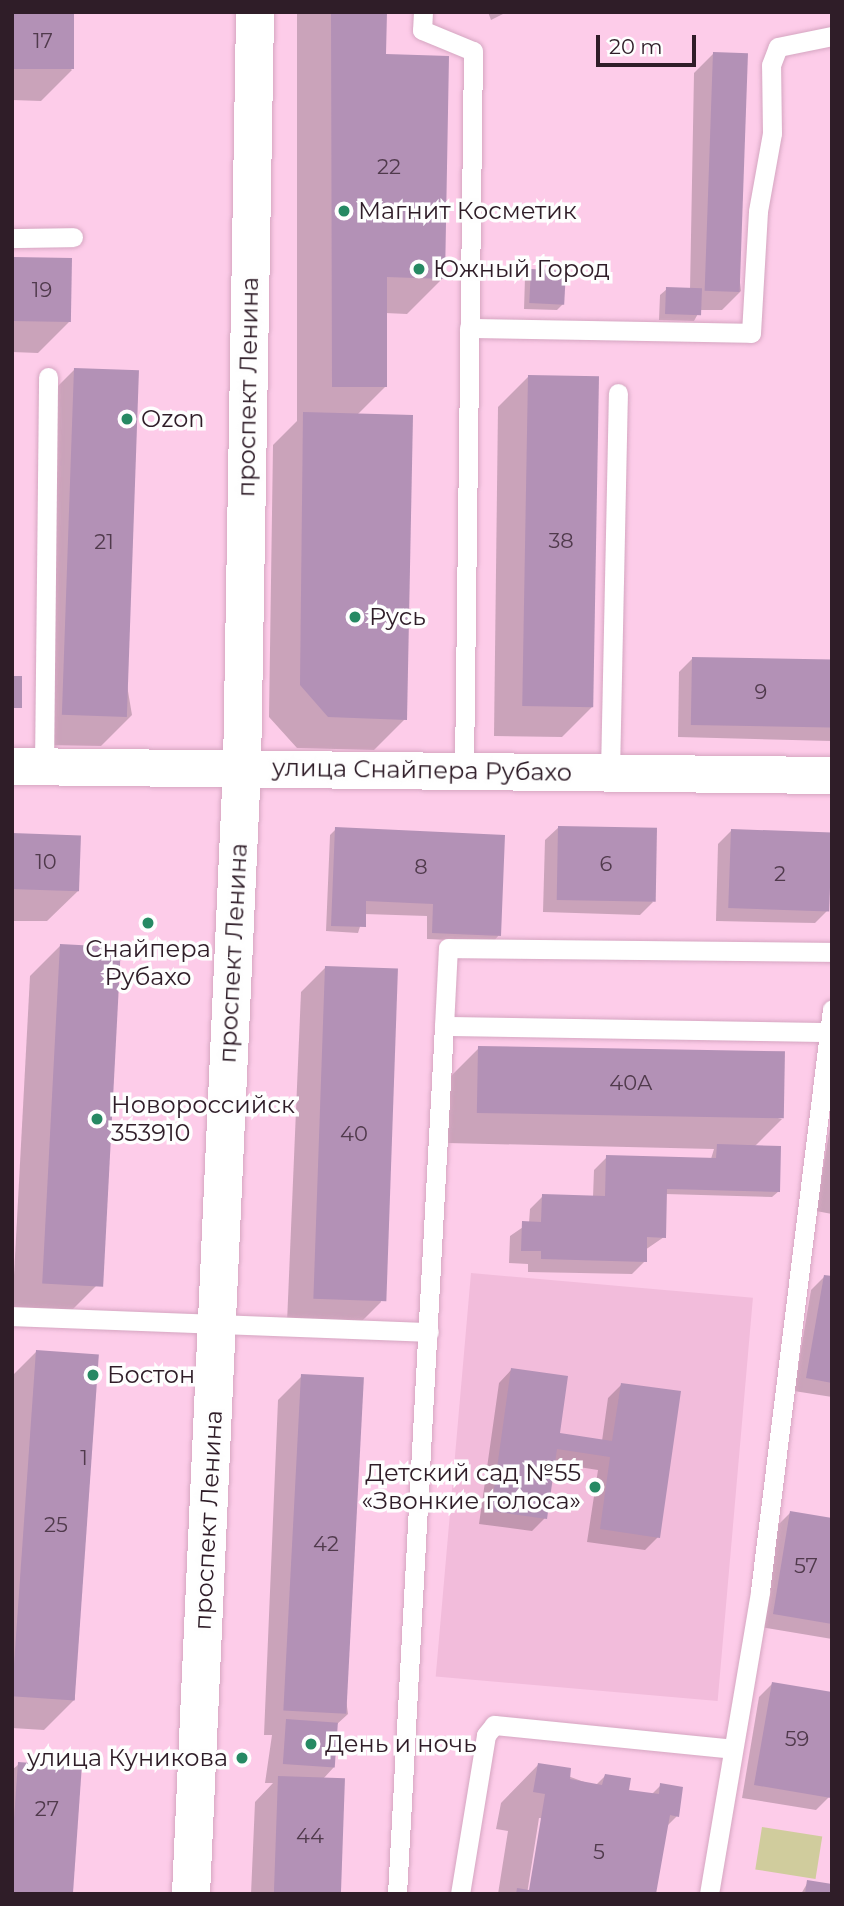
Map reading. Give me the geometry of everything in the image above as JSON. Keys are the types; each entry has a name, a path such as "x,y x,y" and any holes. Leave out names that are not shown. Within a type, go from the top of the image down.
{"street":[{"name":"проспект Ленина","path":"191,1894 242,768 255,12"},
{"name":"улица Снайпера Рубахо","path":"28,766 832,775"}],"lane":[{"path":"423,12 422,30 473,51 464,771"},
{"path":"469,328 751,333 758,211 772,133 771,65 778,47 832,36"},
{"path":"12,238 73,237"},
{"path":"28,766 48,377"},
{"path":"610,772 618,393"},
{"path":"397,1894 448,947 832,952"},
{"path":"709,1894 760,1591 832,1009"},
{"path":"444,1026 828,1032"},
{"path":"12,1316 429,1332"},
{"path":"460,1894 486,1735 494,1725 733,1749"}],"shaded area":[{"name":"Детский сад №55 «Звонкие голоса»","path":"471,1273 753,1298 718,1701 436,1676"},
{"path":"762,1827 822,1837 816,1879 755,1869"}],"building":[{"path":"12,12 74,12 74,69 12,69"},
{"path":"331,12 387,12 386,54 449,56 445,279 387,277 387,387 332,387"},
{"path":"713,52 748,53 740,292 705,291"},
{"path":"12,257 72,258 71,322 12,321"},
{"path":"531,269 566,271 564,305 529,303"},
{"path":"666,287 702,288 701,315 665,314"},
{"path":"74,368 139,370 127,717 62,715"},
{"path":"528,375 599,376 593,707 522,706"},
{"name":"Русь","path":"303,412 413,415 407,720 328,717 300,685"},
{"path":"692,657 832,659 831,727 691,725"},
{"path":"12,676 22,676 22,708 12,708"},
{"path":"558,826 657,828 656,902 557,900"},
{"path":"335,827 505,835 501,936 432,933 433,904 366,901 366,927 331,926"},
{"path":"731,829 832,833 829,911 728,908"},
{"path":"12,833 81,835 79,891 12,889"},
{"path":"60,944 121,947 103,1287 42,1284"},
{"path":"325,966 398,969 386,1301 313,1299"},
{"path":"478,1046 785,1051 784,1118 477,1113"},
{"path":"717,1144 781,1146 780,1192 667,1189 666,1238 647,1237 647,1262 541,1259 541,1251 521,1251 522,1221 541,1222 542,1194 605,1196 606,1155 716,1158"},
{"path":"824,1275 832,1276 832,1383 806,1378"},
{"path":"36,1350 99,1354 75,1701 12,1696"},
{"path":"511,1368 568,1376 560,1433 612,1441 621,1383 681,1391 660,1538 600,1529 610,1457 557,1449 547,1519 491,1511"},
{"path":"301,1374 364,1377 346,1714 283,1711"},
{"path":"790,1511 832,1518 832,1624 773,1614"},
{"path":"772,1682 832,1692 831,1798 754,1785"},
{"name":"День и ночь","path":"286,1719 338,1723 335,1768 283,1764"},
{"path":"18,1762 82,1766 73,1894 12,1894"},
{"path":"538,1763 571,1768 570,1779 602,1785 605,1774 631,1778 629,1790 659,1794 660,1783 683,1787 679,1817 670,1815 656,1894 516,1894 517,1888 529,1890 545,1794 533,1792"},
{"path":"278,1776 345,1778 341,1894 274,1894"},
{"path":"807,1880 832,1884 832,1894 805,1894"}],"place":[{"name":"Магнит Косметик","path":"344,211"},
{"name":"Южный Город","path":"419,269"},
{"name":"Ozon","path":"127,419"},
{"name":"Русь","path":"355,617"},
{"name":"Снайпера Рубахо","path":"148,923"},
{"name":"Новороссийск 353910","path":"97,1119"},
{"name":"Бостон","path":"93,1375"},
{"name":"Детский сад №55 «Звонкие голоса»","path":"595,1487"},
{"name":"День и ночь","path":"311,1744"},
{"name":"улица Куникова","path":"242,1758"}]}
